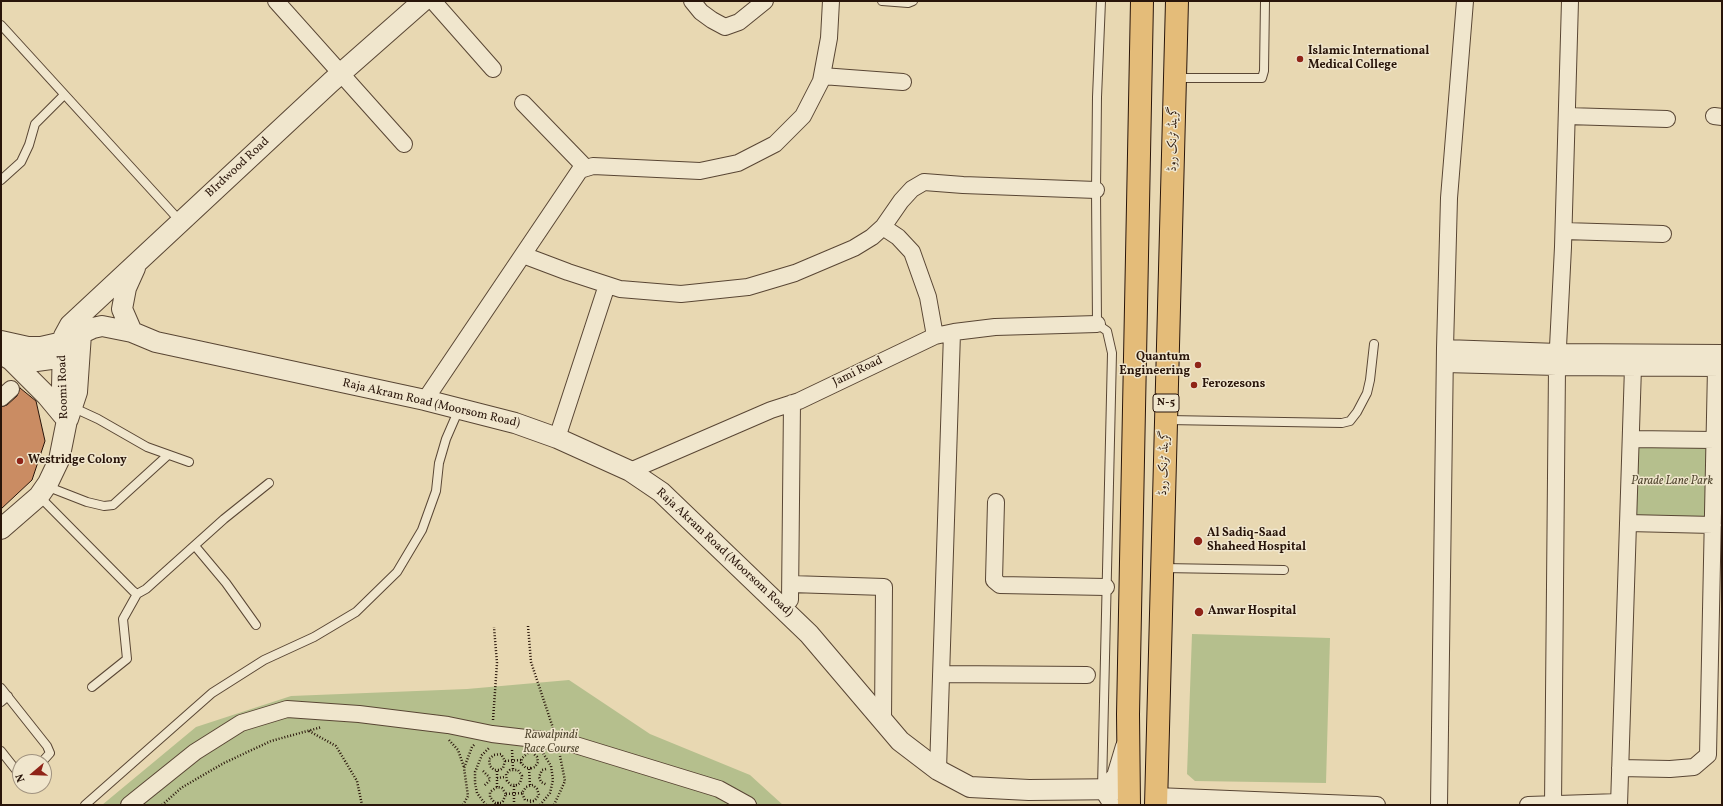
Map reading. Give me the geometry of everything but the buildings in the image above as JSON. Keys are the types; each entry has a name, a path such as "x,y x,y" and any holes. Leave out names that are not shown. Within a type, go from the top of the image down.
{"highway":[{"path":"1129,797 1128,732 1142,1"},
{"name":"گرینڈ ٹرنک روڈ","path":"1156,800 1177,1"}],"street":[{"path":"276,1 404,144"},
{"name":"BIrdwood Road","path":"73,339 139,260 341,73 424,1"},
{"path":"432,1 493,68"},
{"path":"692,1 701,12 725,27 739,22 765,1"},
{"path":"425,400 580,170 593,166 700,171 738,164 775,144 802,116 821,80 829,38 831,1"},
{"path":"1439,805 1445,348 1449,198 1465,1"},
{"path":"1553,805 1557,360 1564,231 1570,1"},
{"path":"822,76 903,82"},
{"path":"523,103 586,168"},
{"path":"1567,116 1666,119"},
{"path":"523,255 620,289 681,294 748,288 795,273 854,248 872,237 884,226 901,201 912,189 924,182 1096,190"},
{"path":"884,226 912,252 928,297 935,336"},
{"path":"1564,231 1663,234"},
{"path":"132,332 122,309 126,288 139,260"},
{"path":"557,438 607,285"},
{"name":"Jami Road","path":"630,471 771,410 792,403 935,336 995,327 1097,324"},
{"name":"Raja Akram Road (Moorsom Road)","path":"73,339 102,326 132,332 156,342 425,400 515,423 557,438 630,471 661,492 808,634 900,741 938,770 970,787 1029,790 1106,800 1129,797"},
{"path":"938,770 952,333"},
{"path":"1,341 28,347 41,347 73,339 88,341 100,338 138,346 156,342"},
{"path":"6,357 29,362 51,359 73,339"},
{"name":"Roomi Road","path":"1,529 43,491 59,460 70,413 62,388 73,339"},
{"path":"1445,348 1633,367 1720,363"},
{"path":"6,357 70,413"},
{"path":"1445,364 1557,360 1720,363"},
{"path":"1620,768 1670,769 1694,767 1708,755 1715,440 1720,363"},
{"path":"1528,805 1619,804 1633,367"},
{"path":"792,403 790,592 884,587 883,721"},
{"path":"1631,440 1715,440"},
{"path":"996,502 994,580 1000,586 1106,587"},
{"path":"1628,523 1713,525"},
{"path":"941,674 1087,674"},
{"path":"129,805 195,752 242,723 287,709 359,714 435,724 492,734 568,743 719,789 748,805"},
{"path":"1106,800 1128,732"},
{"path":"1156,800 1377,805"}],"lane":[{"path":"882,1 908,3 913,1"},
{"path":"1102,1 1097,97 1097,324 1107,331 1112,353 1106,587 1106,800"},
{"path":"1175,78 1262,78 1264,71 1265,1"},
{"path":"1,25 180,222"},
{"path":"1,180 21,162 29,145 35,124 64,95"},
{"path":"1166,420 1342,424 1350,421 1357,412 1367,393 1374,344"},
{"path":"85,805 212,693 264,660 314,637 356,612 398,572 422,530 436,491 439,463 446,439 459,409"},
{"path":"70,413 98,419 147,447 189,462"},
{"path":"43,491 104,506 113,505 168,455"},
{"path":"92,687 127,659 123,619 137,594 146,589 224,519 269,483"},
{"path":"43,491 137,594"},
{"path":"195,546 226,583 256,624"},
{"path":"1162,568 1284,570"},
{"path":"1,688 4,699 47,746 49,754"},
{"path":"1,751 12,765"}],"path":[{"path":"528,626 531,662 558,742 565,781 554,805"},
{"path":"435,724 458,750 464,768"},
{"path":"162,805 181,788 224,763 271,741 325,725"},
{"path":"309,730 336,746 356,781 362,805"},
{"path":"486,805 478,793 475,783 475,772 482,755 493,745"},
{"path":"512,749 513,769"},
{"path":"521,760 525,754 534,753 536,756 538,762 529,769 530,786"},
{"path":"540,805 550,793 553,780 551,766 542,753"},
{"path":"497,787 497,770 500,770 505,766 505,761 499,754 494,755 489,759 489,764 492,768 500,770"},
{"path":"505,761 521,760"},
{"path":"521,760 522,765 526,768 532,768"},
{"path":"497,778 505,776 507,772 513,769 518,770 522,777"},
{"path":"546,770 542,770 539,777 541,782 547,785"},
{"path":"483,771 490,780 484,786"},
{"path":"505,776 509,784 517,785"},
{"path":"522,777 530,777"},
{"path":"514,805 514,786 521,781 522,777"},
{"path":"530,786 535,786 539,792 538,797 532,801 525,800 522,793 524,789 530,786"},
{"path":"497,787 502,788 506,794"},
{"path":"497,787 490,792 490,797 495,803 499,803 505,799 506,794"},
{"path":"506,794 522,793"}],"green space":[{"name":"Parade Lane Park","path":"1631,439 1715,440 1713,525 1628,523"},
{"path":"1192,634 1330,638 1326,783 1195,781 1187,774"},
{"name":"Rawalpindi Race Course","path":"569,680 650,734 750,775 783,805 102,805 196,727 291,696 467,689"}],"place":[{"name":"Islamic International Medical College","path":"1300,59"},
{"name":"Quantum Engineering","path":"1198,365"},
{"name":"Ferozesons","path":"1194,385"},
{"name":"Westridge Colony","path":"20,461"},
{"name":"Al Sadiq-Saad Shaheed Hospital","path":"1198,541"},
{"name":"Anwar Hospital","path":"1199,612"}]}
